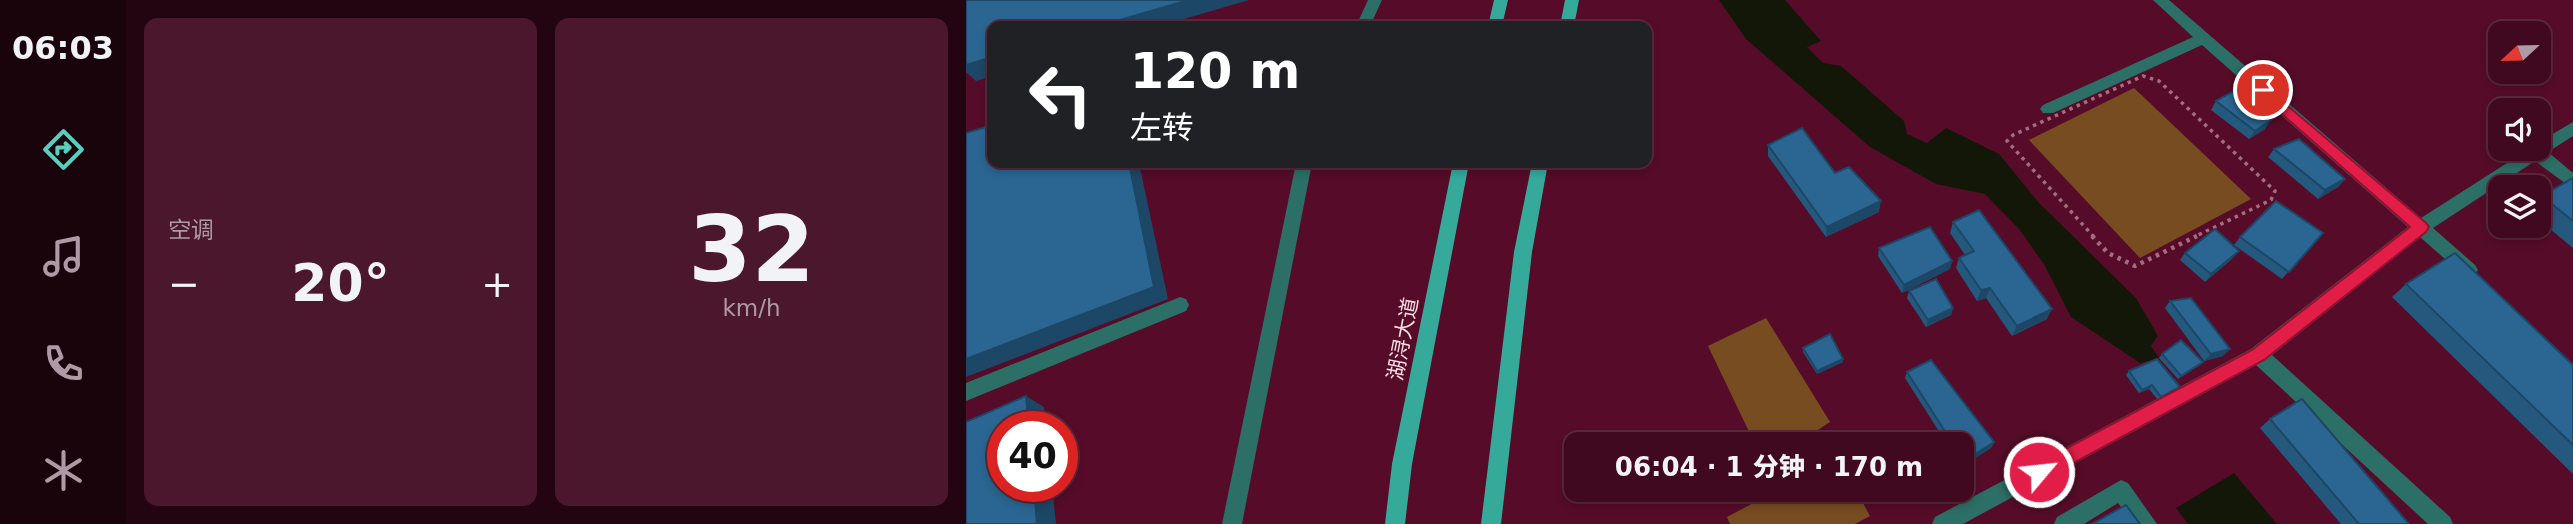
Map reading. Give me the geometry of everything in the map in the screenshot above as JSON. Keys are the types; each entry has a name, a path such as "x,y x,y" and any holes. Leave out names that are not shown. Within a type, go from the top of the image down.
{"main road":[{"path":"1496,21 1502,0"},
{"path":"1568,21 1572,0"},
{"name":"湖浔大道","path":"1395,524 1402,464 1460,168"},
{"path":"1491,524 1523,253 1539,168"}],"street":[{"path":"1365,21 1375,0"},
{"path":"2160,0 2485,285"},
{"path":"2048,109 2203,38"},
{"path":"2551,142 2573,128"},
{"path":"1942,524 2258,355 2421,227 2522,161"},
{"path":"2547,161 2573,182"},
{"path":"1233,524 1303,168"},
{"path":"966,392 1180,305"},
{"path":"2258,355 2443,524"},
{"path":"2064,524 2121,490 2147,524"}],"path":[{"path":"2143,76 2159,80 2275,191 2271,200 2135,266 2108,253 2007,141 2013,135 2143,76"}],"shaded area":[{"path":"1719,0 1785,0 1821,41 1807,47 1823,63 1841,66 1904,121 1907,134 1927,143 1946,128 1999,154 2038,202 2136,298 2158,336 2151,346 2159,358 2140,363 2071,317 2044,264 2019,229 1985,194 1936,184 1870,147 1746,39"},
{"path":"2134,88 2251,199 2140,258 2029,140"},
{"path":"1766,318 1830,422 1815,432 1749,432 1708,346"},
{"path":"2234,473 2277,524 2188,524 2176,508"},
{"path":"1755,502 1862,502 1870,516 1855,524 1730,524 1727,517"}],"building":[{"path":"966,0 1189,0 1116,21 987,21 987,59 966,65"},
{"path":"2234,91 2271,120 2255,131 2216,101"},
{"path":"987,127 987,168 1130,168 1154,287 966,359 966,133"},
{"path":"1802,128 1835,173 1849,167 1881,201 1827,227 1768,145"},
{"path":"2299,139 2345,179 2325,190 2274,149"},
{"path":"2573,178 2573,221 2551,203 2551,191"},
{"path":"2276,201 2323,233 2289,272 2240,237"},
{"path":"1979,210 2052,309 2017,326 1990,288 1981,290 1959,258 1974,251 1953,222"},
{"path":"1930,227 1952,261 1904,285 1879,248"},
{"path":"2215,229 2239,251 2211,274 2185,253"},
{"path":"2455,253 2573,365 2573,445 2406,284"},
{"path":"1936,279 1953,308 1928,320 1909,291"},
{"path":"2191,298 2230,349 2211,354 2170,301"},
{"path":"1830,334 1843,359 1817,371 1803,348"},
{"path":"2181,340 2203,362 2181,376 2162,354"},
{"path":"2157,359 2180,387 2161,397 2152,385 2142,390 2129,371"},
{"path":"1931,360 1994,442 1974,455 1974,432 1945,432 1907,372"},
{"path":"1026,396 1027,411 991,411"},
{"path":"2302,399 2409,524 2359,524 2270,419"},
{"path":"987,413 987,502 1035,502 1037,524 966,524 966,422"},
{"path":"2126,505 2140,524 2092,524"}],"route":[{"path":"2039,472 2258,355 2421,227 2263,90"}]}
